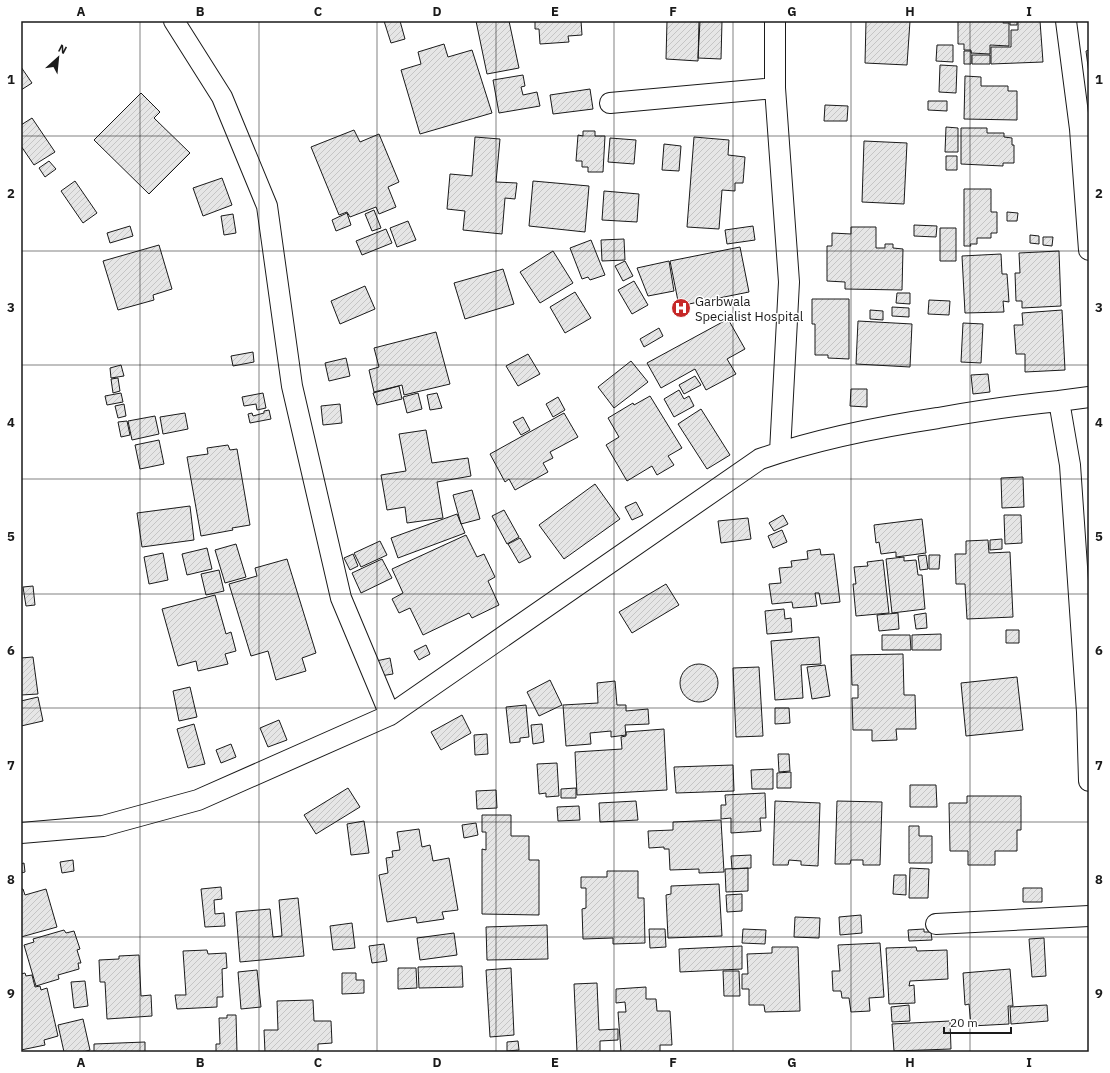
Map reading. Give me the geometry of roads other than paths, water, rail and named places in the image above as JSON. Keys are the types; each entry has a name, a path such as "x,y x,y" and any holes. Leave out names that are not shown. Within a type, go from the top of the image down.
{"street":[{"path":"174,21 222,97 267,206 292,386 342,598 390,715"},
{"path":"775,21 775,88 789,282 780,452"},
{"path":"1066,21 1080,130 1089,250"},
{"path":"610,103 775,88"},
{"path":"21,833 103,826 198,800 390,715 760,460 780,452 872,428 1015,405 1089,397"},
{"path":"1059,401 1070,465 1087,712 1089,781"},
{"path":"936,924 1089,916"}],"place":[{"name":"Garbwala Specialist Hospital","path":"681,308"}]}
